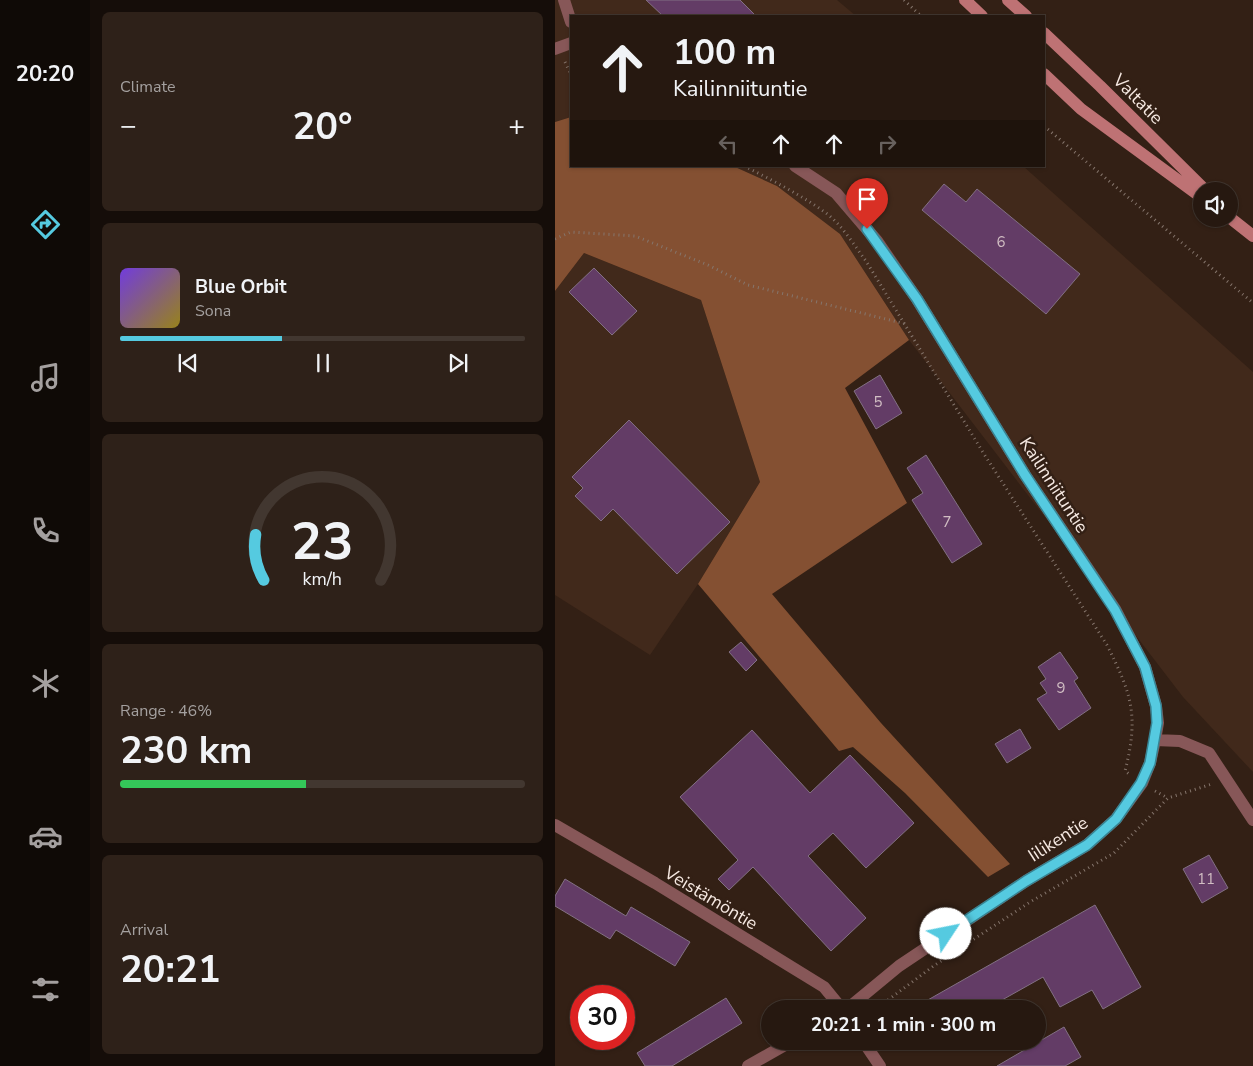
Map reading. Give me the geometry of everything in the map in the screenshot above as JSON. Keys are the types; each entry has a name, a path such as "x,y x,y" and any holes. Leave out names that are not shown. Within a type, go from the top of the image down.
{"main road":[{"path":"965,0 982,15"},
{"path":"1008,0 1025,15"},
{"name":"Valtatie","path":"1045,34 1197,182"},
{"path":"1045,75 1081,109 1193,191"},
{"path":"1238,224 1253,236"}],"street":[{"path":"564,0 570,19"},
{"path":"555,49 570,43"},
{"name":"Kailinniituntie","path":"797,167 836,193 877,241 917,299 1025,475 1115,610 1145,667 1156,706 1155,740"},
{"path":"1155,740 1180,741 1209,753 1253,820"},
{"name":"Iilikentie","path":"858,1000 899,966 1026,881 1087,845 1116,819 1141,783 1150,763 1155,740"},
{"name":"Veistämöntie","path":"555,825 655,883 824,987 835,1000"},
{"path":"748,1066 776,1050"},
{"path":"869,1050 880,1066"}],"path":[{"path":"904,0 920,15"},
{"path":"1045,127 1253,303"},
{"path":"746,167 769,178 827,214 848,235 866,261 984,454 1107,645 1123,677 1131,704 1133,743 1125,771 1141,783 1168,798 1114,853 1030,902 935,965 888,1000"},
{"path":"555,239 571,232 635,236 708,265 749,284 906,324"}],"shaded area":[{"path":"555,0 837,0 855,15 570,15 570,117 555,122"},
{"path":"570,117 570,167 735,167 777,186 840,234 909,340 845,388 907,503 772,594 881,723 1010,864 988,877 905,793 853,747 839,751 698,584 760,482 701,300 584,253 555,291 555,122"},
{"path":"735,167 1024,167 1253,372 1253,772 1183,697 909,340 840,234 777,186"},
{"path":"584,253 701,300 760,482 698,584 650,655 555,595 555,291"}],"building":[{"path":"646,0 740,0 755,15 662,15"},
{"path":"944,184 966,202 977,189 1080,274 1046,314 922,210"},
{"path":"594,268 637,311 612,335 569,292"},
{"path":"880,375 902,413 876,429 854,391"},
{"path":"629,420 730,522 677,574 613,509 601,521 575,496 583,488 572,477"},
{"path":"926,455 982,544 952,563 912,500 923,493 907,468"},
{"path":"741,642 757,660 746,671 729,652"},
{"path":"1060,652 1078,678 1074,681 1091,708 1059,730 1037,699 1047,693 1040,683 1046,679 1038,667"},
{"path":"1020,729 1031,748 1007,763 995,744"},
{"path":"752,730 810,793 850,755 914,823 866,868 833,833 808,856 866,918 831,951 753,867 729,890 718,879 738,860 680,797"},
{"path":"1209,855 1228,888 1202,903 1183,869"},
{"path":"565,879 626,916 631,907 690,942 675,966 616,930 610,939 555,906 555,896"},
{"path":"1095,905 1141,987 1103,1009 1092,990 1060,1007 1043,977 1002,1000 928,1000"},
{"path":"726,998 742,1023 672,1066 645,1066 637,1053"},
{"path":"1064,1027 1081,1057 1065,1066 997,1066 1024,1050 1046,1050 1046,1037"}],"route":[{"path":"867,229 917,299 1025,475 1115,610 1145,667 1156,706 1157,723 1150,763 1141,783 1116,819 1087,845 1026,881 946,934"}]}
